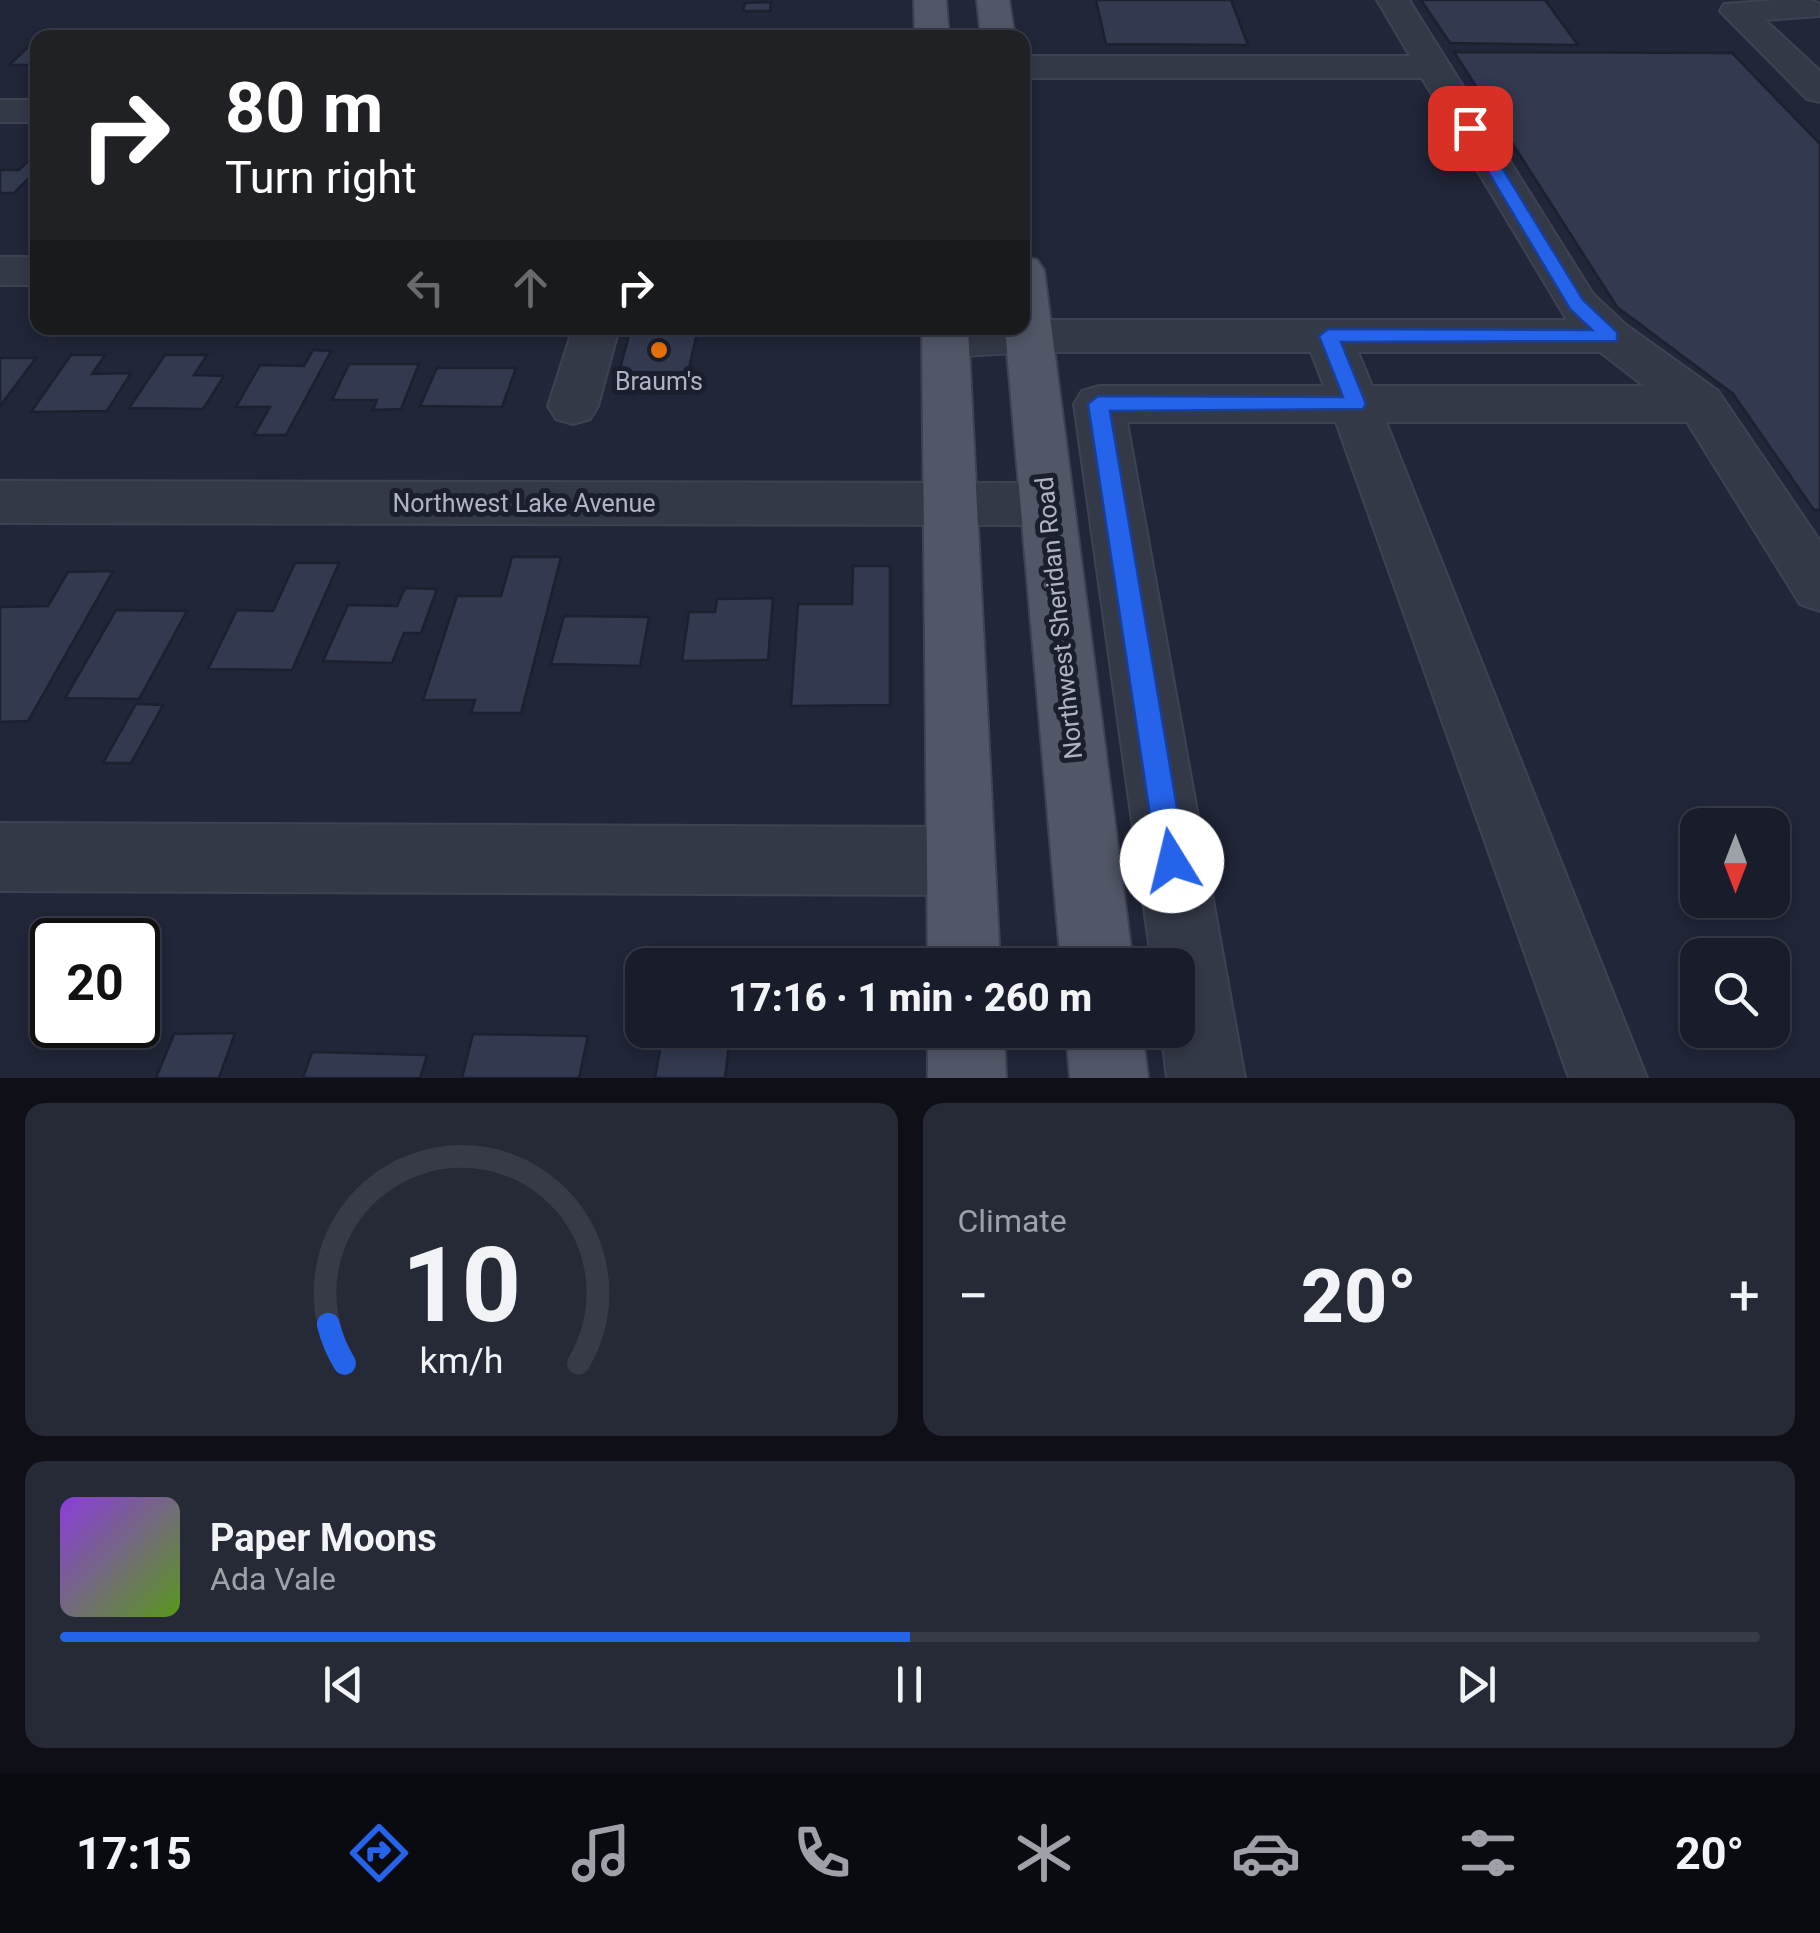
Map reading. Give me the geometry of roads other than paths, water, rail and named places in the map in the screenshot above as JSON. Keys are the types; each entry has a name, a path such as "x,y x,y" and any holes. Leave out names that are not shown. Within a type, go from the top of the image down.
{"main road":[{"path":"930,0 932,30"},
{"path":"994,0 997,30"},
{"path":"946,335 964,948"},
{"name":"Northwest Sheridan Road","path":"1030,336 1095,948"},
{"path":"966,1048 967,1078"},
{"path":"1106,1048 1109,1078"}],"street":[{"path":"1392,0 1576,304 1610,336 1701,404 1820,587"},
{"path":"1730,5 1808,10"},
{"path":"1730,5 1820,90"},
{"path":"1030,67 1433,67"},
{"path":"0,111 30,111"},
{"path":"0,271 30,271"},
{"path":"573,406 594,335"},
{"path":"988,335 1610,336"},
{"path":"1328,336 1608,1078"},
{"path":"1206,1078 1098,404 1701,404"},
{"name":"Northwest Lake Avenue","path":"0,502 1047,504"},
{"path":"0,856 961,861"}],"place":[{"name":"Braum's","path":"659,350"}]}
